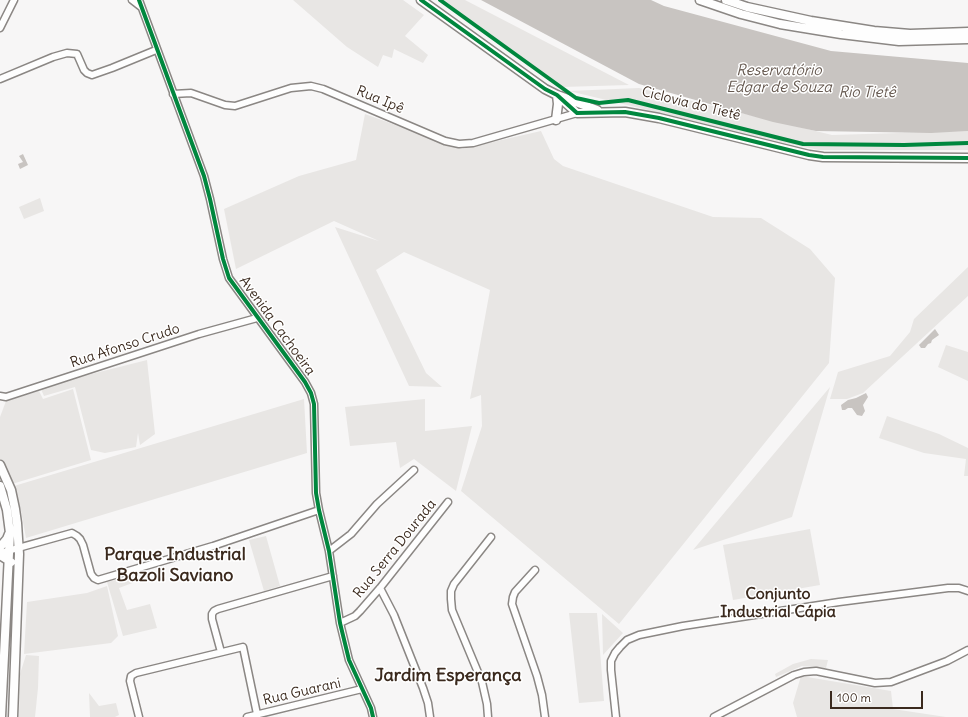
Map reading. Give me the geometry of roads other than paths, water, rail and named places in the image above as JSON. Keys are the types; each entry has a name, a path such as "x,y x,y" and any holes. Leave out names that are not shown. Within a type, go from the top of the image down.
{"main road":[{"path":"421,0 544,90 557,96 577,113 625,112 659,118 809,155 823,157 968,158"},
{"path":"700,0 741,14 780,24 841,34 899,41 968,40"},
{"path":"726,0 747,7 811,21 874,31 910,34 968,32"},
{"path":"544,90 602,112"},
{"path":"556,120 558,104 557,96"},
{"path":"0,465 11,490 15,509 19,547 13,717"},
{"path":"0,486 7,510 10,533 1,717"},
{"path":"0,547 7,540 10,533"},
{"path":"0,554 9,560 16,568 19,575"}],"street":[{"path":"0,28 14,0"},
{"path":"132,0 141,7"},
{"name":"Avenida Cachoeira","path":"139,0 156,50 204,176 226,270 234,285 305,382 311,393 314,404 316,493 329,551 340,623 349,660 373,717"},
{"path":"0,79 53,56 67,53 77,54 84,70 92,75 156,50"},
{"name":"Rua Ipê","path":"173,94 191,93 225,105 235,106 291,88 310,86 323,89 445,141 458,144 473,143 577,113"},
{"name":"Rua Afonso Crudo","path":"2,398 199,334 257,318"},
{"path":"329,551 351,534 377,504 414,470"},
{"name":"Rua Serra Dourada","path":"340,623 355,616 380,588 448,502"},
{"path":"0,554 19,547 72,534 77,536 83,545 91,574 98,580 213,546 319,510"},
{"path":"488,717 487,704 482,682 455,616 451,599 451,591 454,584 491,537"},
{"path":"535,570 515,592 512,597 512,604 537,676 542,695 545,717"},
{"path":"221,652 212,619 212,614 214,611 333,576"},
{"path":"380,588 394,615 423,688 428,703 430,717"},
{"path":"616,717 610,670 611,661 620,647 628,640 639,635 706,622 862,599 948,588 958,588 968,591"},
{"path":"139,717 130,681 131,676 136,673 243,647 257,714"},
{"path":"714,717 794,675 804,672 816,671 875,683 891,682 947,661 968,650"},
{"name":"Rua Guarani","path":"246,717 362,689"}],"water":[{"name":"Reservatório Edgar de Souza","path":"481,0 651,0 664,6 831,51 968,63 968,131 931,133 816,131 773,122 639,84"},
{"path":"23,154 28,165 20,169 18,164 23,162 19,156"},
{"path":"935,329 939,335 925,348 921,348 919,345"},
{"path":"866,393 868,397 863,405 865,411 862,416 857,415 852,408 842,410 841,405 848,400"}],"district":[{"name":"Parque Industrial Bazoli Saviano","path":"175,565"},
{"name":"Conjunto Industrial Cápia","path":"778,603"},
{"name":"Jardim Esperança","path":"448,676"}],"water label":[{"name":"Rio Tietê","path":"867,93"}]}
